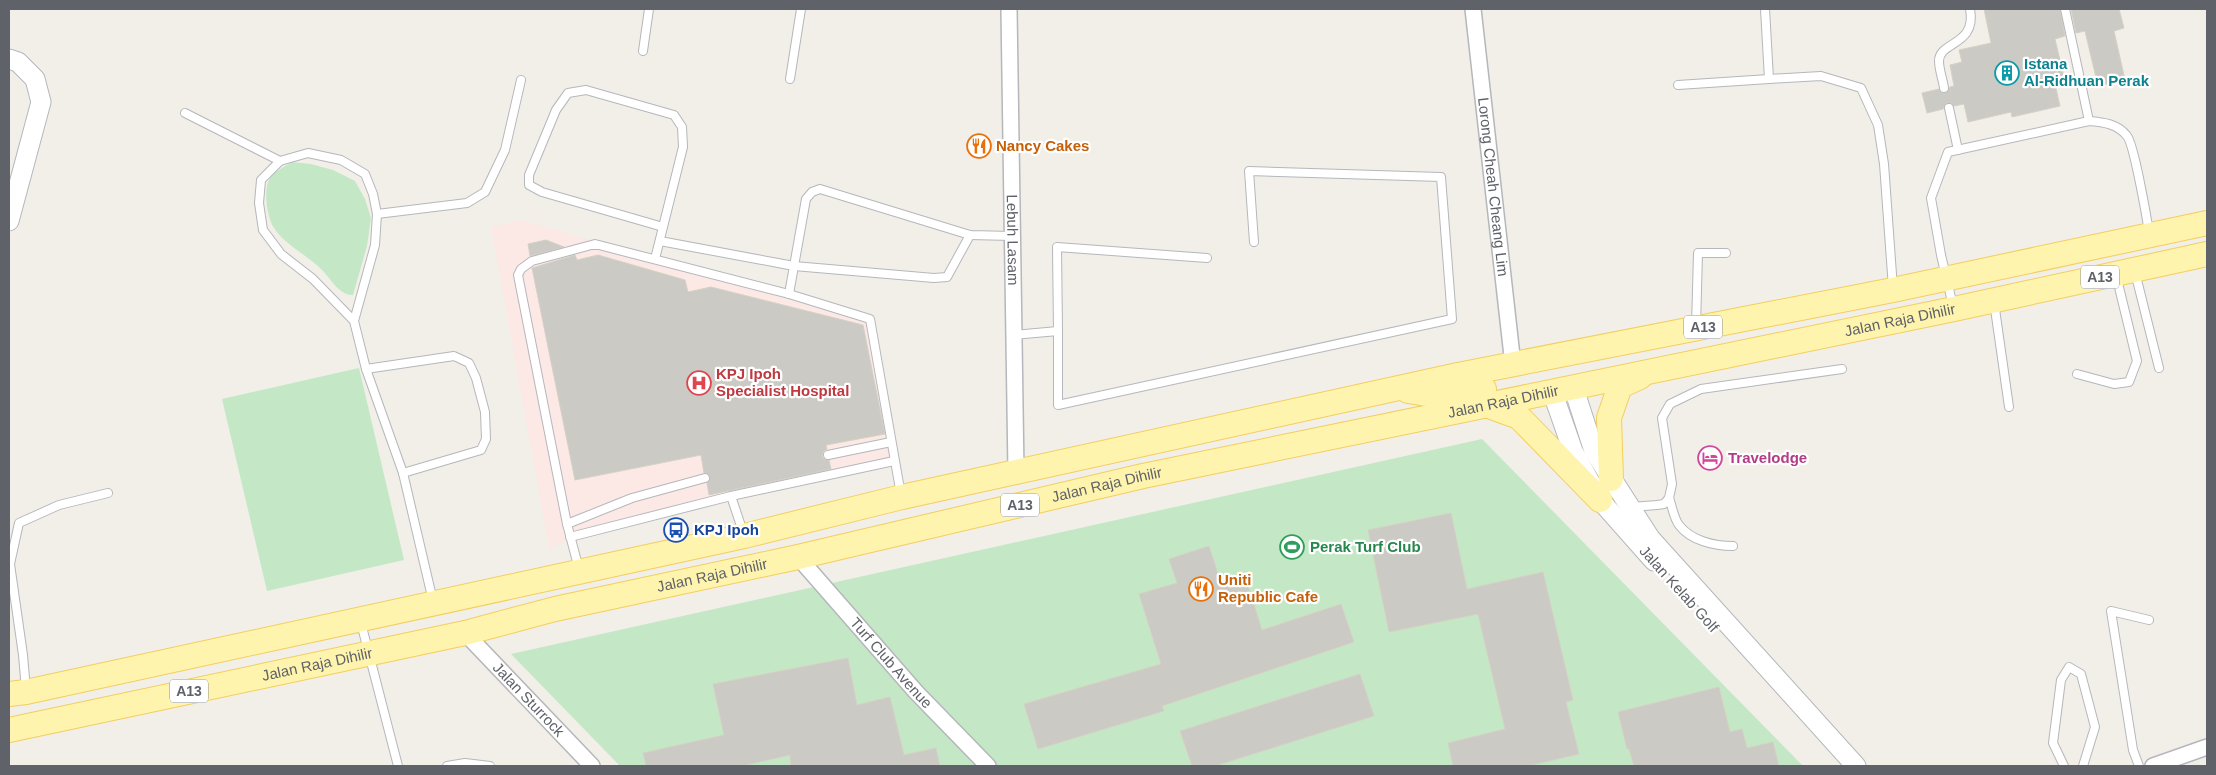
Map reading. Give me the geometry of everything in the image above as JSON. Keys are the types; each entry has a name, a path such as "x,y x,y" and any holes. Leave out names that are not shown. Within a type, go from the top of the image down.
{"main road":[{"name":"Jalan Raja Dihilir","path":"13,693 434,605 744,536 902,497 1394,389 1893,290 2207,223"},
{"name":"Jalan Raja Dihilir","path":"9,730 465,633 555,609 798,557 1143,476 1486,404 1562,385 1656,370 1954,309 2207,254"},
{"path":"1394,389 1439,396 1461,394 1552,374 1562,385 1581,362 1658,347 1685,330"},
{"path":"1611,479 1609,418 1620,386 1656,370"},
{"path":"1486,404 1519,417 1604,505"},
{"path":"580,571 609,582 735,571"}],"street":[{"name":"Lebuh Lasam","path":"1009,9 1016,472"},
{"name":"Lorong Cheah Cheang Lim","path":"1473,9 1513,365"},
{"path":"9,59 18,62 35,79 41,102 9,221"},
{"name":"Jalan Kelab Golf","path":"1562,385 1594,451 1650,538 1856,766"},
{"name":"Jalan Kelab Golf","path":"1562,385 1573,451 1604,505 1840,766"},
{"name":"Turf Club Avenue","path":"798,557 916,692 988,766"},
{"name":"Jalan Sturrock","path":"465,633 586,764"},
{"path":"2157,765 2207,747"}],"lane":[{"path":"643,51 649,9"},
{"path":"790,79 802,9"},
{"path":"1765,9 1769,79"},
{"path":"1944,88 1939,60 1942,50 1962,39 1969,29 1970,9"},
{"path":"2065,9 2089,121"},
{"path":"1678,85 1821,76 1861,88 1878,125 1883,156 1893,290"},
{"path":"377,214 467,203 484,192 505,150 521,80"},
{"path":"655,259 660,241 683,147 682,127 674,115 586,90 568,93 552,118 529,175 529,185 542,192 663,228"},
{"path":"1949,108 1958,150"},
{"path":"185,113 280,161"},
{"path":"1954,309 1946,279 1931,198 1948,152 2089,121 2112,125 2128,136 2145,207 2149,235"},
{"path":"354,321 313,279 281,254 263,230 258,203 261,180 280,161 308,153 341,160 365,174 373,194 377,214 375,245 354,321 366,369 403,472 434,605"},
{"path":"1207,258 1057,247 1058,405 1452,319 1441,177 1250,171 1254,242"},
{"path":"788,294 806,199 812,192 820,189 970,235 1012,236"},
{"path":"660,241 794,266 934,278 947,277 970,235"},
{"path":"580,571 567,524 518,275 520,269 532,261 595,244 788,294 870,318 894,461 902,497"},
{"path":"1685,330 1698,253 1726,253"},
{"path":"2125,272 2159,368"},
{"path":"2077,374 2114,384 2129,382 2137,361 2125,272"},
{"path":"1994,300 2009,407"},
{"path":"1014,335 1058,331"},
{"path":"366,369 454,356 469,363 476,378 485,412 486,439 481,450 403,472"},
{"path":"1604,505 1629,507 1657,506 1664,504 1669,498 1672,484 1662,418 1670,404 1701,388 1772,380 1842,369"},
{"path":"828,455 892,442"},
{"path":"570,537 731,496 894,461"},
{"path":"567,524 632,498 705,478"},
{"path":"13,693 23,656 10,564 19,524 59,505 108,493"},
{"path":"731,496 744,536"},
{"path":"1669,498 1678,525 1693,536 1716,546 1733,546"},
{"path":"2139,766 2133,750 2111,611 2149,620"},
{"path":"361,620 398,766"},
{"path":"2064,766 2053,743 2061,680 2069,667 2081,674 2096,727 2083,766"},
{"path":"447,766 490,766"}],"shaded area":[{"name":"KPJ Ipoh Specialist Hospital","path":"522,220 870,324 892,460 571,540 549,548 491,227"}],"green space":[{"path":"292,162 311,164 333,170 355,181 365,199 371,218 367,246 353,295 339,289 324,272 278,234 274,228 268,212 266,199 268,182 275,173"},
{"path":"359,368 404,560 267,591 222,399"},
{"name":"Perak Turf Club","path":"1482,439 1803,766 620,766 511,654"}],"building":[{"name":"Istana Al-Ridhuan Perak","path":"1984,9 2060,9 2065,36 2055,39 2065,81 2055,84 2060,106 2012,117 2011,112 1968,122 1964,104 1954,106 1951,103 1947,103 1943,109 1927,113 1922,93 1939,89 1942,93 1945,93 1950,87 1954,86 1950,65 1962,62 1959,50 1991,43"},
{"path":"2071,9 2119,9 2124,28 2114,31 2125,80 2098,86 2085,31 2076,33"},
{"path":"546,240 564,247 530,256 528,244"},
{"name":"KPJ Ipoh Specialist Hospital","path":"575,255 577,260 598,255 685,280 688,292 711,287 863,325 885,434 826,445 827,449 822,456 824,459 829,460 831,469 709,495 707,483 710,477 704,473 701,455 575,480 532,268"},
{"path":"1451,513 1467,589 1543,572 1573,700 1566,702 1579,754 1528,766 1453,766 1448,743 1505,729 1478,614 1389,632 1368,530"},
{"path":"1209,546 1221,583 1245,576 1262,630 1341,604 1354,642 1162,706 1164,711 1038,749 1024,704 1161,664 1139,594 1177,583 1169,559"},
{"path":"848,658 857,705 890,697 904,755 936,748 940,766 791,766 790,755 742,766 646,766 643,753 724,735 713,684"},
{"path":"1360,674 1374,716 1215,766 1192,766 1180,731"},
{"path":"1719,687 1730,732 1742,729 1747,748 1773,742 1779,766 1634,766 1629,749 1627,749 1618,712"}],"place":[{"name":"Istana Al-Ridhuan Perak","path":"2007,73"},
{"name":"Nancy Cakes","path":"979,146"},
{"name":"KPJ Ipoh Specialist Hospital","path":"699,383"},
{"name":"Travelodge","path":"1710,458"},
{"name":"KPJ Ipoh","path":"676,530"},
{"name":"Perak Turf Club","path":"1292,547"},
{"name":"Uniti Republic Cafe","path":"1201,589"}]}
